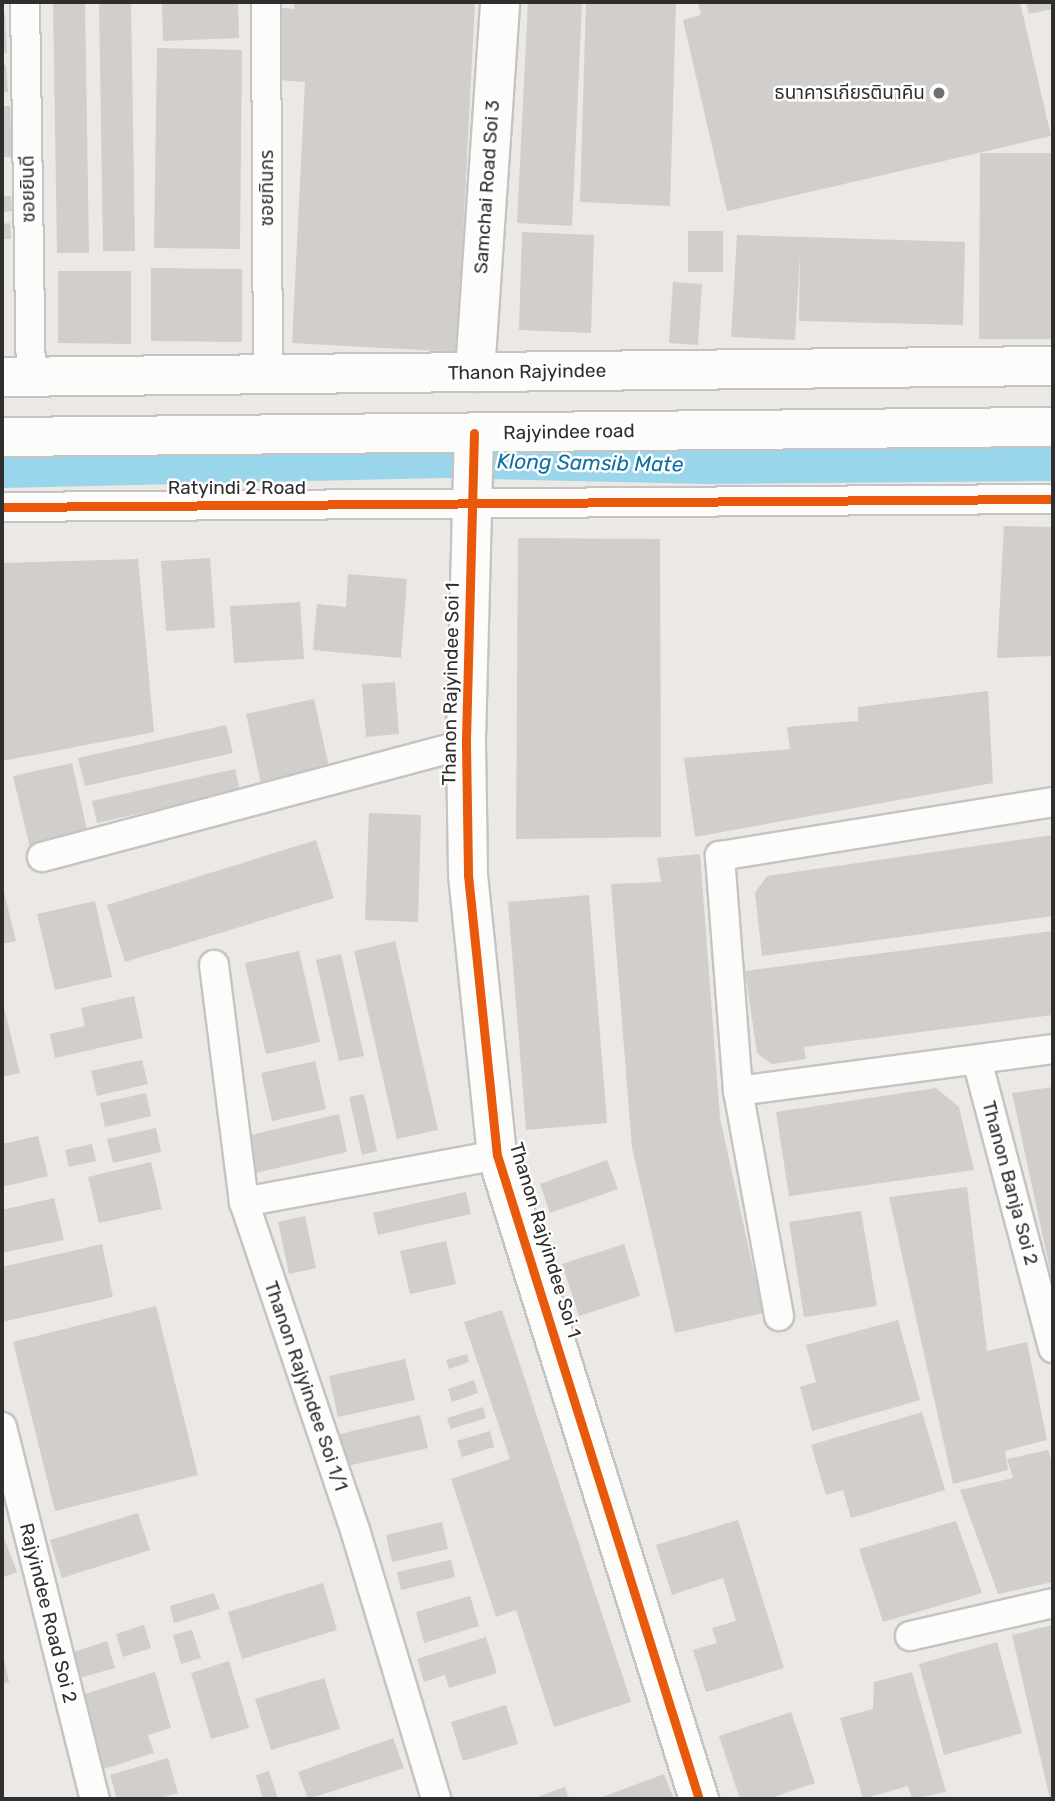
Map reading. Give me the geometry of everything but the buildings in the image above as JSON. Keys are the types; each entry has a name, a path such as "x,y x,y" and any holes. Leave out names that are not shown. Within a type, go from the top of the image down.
{"main road":[{"name":"Samchai Road Soi 3","path":"475,372 500,2"},
{"name":"Thanon Rajyindee","path":"16,377 1053,366"},
{"name":"Rajyindee road","path":"2,437 1053,427"},
{"name":"Thanon Rajyindee Soi 1","path":"474,433 466,744 468,875 497,1155 699,1799"}],"street":[{"name":"ซอยยินดี","path":"16,377 25,2"},
{"name":"ซอยทินกร","path":"266,2 268,374"},
{"name":"Ratyindi 2 Road","path":"2,507 1053,499"},
{"path":"42,857 466,744"},
{"path":"779,1316 738,1091 720,856 1053,802"},
{"name":"Thanon Rajyindee Soi 1/1","path":"214,965 244,1202 355,1530 436,1799"},
{"path":"738,1091 1053,1049"},
{"name":"Thanon Banja Soi 2","path":"977,1060 1053,1348"},
{"path":"244,1202 497,1155"},
{"name":"Rajyindee Road Soi 2","path":"2,1427 95,1799"},
{"path":"910,1636 1053,1603"}],"waterway":[{"name":"Klong Samsib Mate","path":"2,470 442,460 709,466 1053,463"}],"cycle path":[{"path":"474,433 466,744 468,875 497,1155 699,1799"},
{"path":"2,507 1053,499"}],"place":[{"name":"ธนาคารเกียรตินาคิน","path":"939,93"}]}
